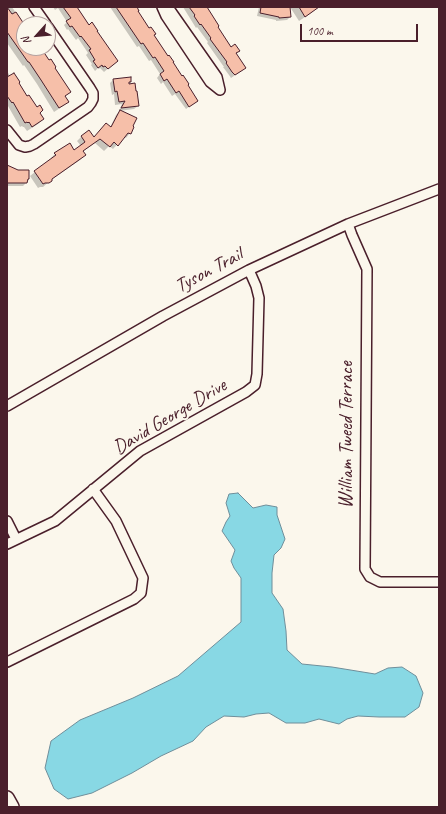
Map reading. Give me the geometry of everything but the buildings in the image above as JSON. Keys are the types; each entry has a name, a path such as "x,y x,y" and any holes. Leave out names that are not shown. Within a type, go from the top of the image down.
{"street":[{"path":"34,7 40,16"},
{"path":"162,7 166,16 210,82 220,90 217,77 168,7"},
{"path":"7,130 19,145 25,147 30,146 92,103 93,93 56,39"},
{"name":"Tyson Trail","path":"7,406 163,316 249,270 348,224 439,189"},
{"name":"William Tweed Terrace","path":"348,224 366,269 365,569 370,577 380,582 439,582"},
{"name":"David George Drive","path":"7,544 55,520 140,451 246,392 255,385 257,374 258,298 256,286 249,270"},
{"path":"7,662 134,599 141,593 142,578 116,521 93,489"},
{"path":"7,521 16,539"},
{"path":"7,798 12,807"}],"water":[{"path":"238,493 253,508 266,505 277,507 277,515 285,539 281,548 274,555 272,593 283,609 287,650 302,664 375,674 388,668 402,667 416,676 423,693 419,707 405,717 358,716 347,719 339,724 319,719 305,723 286,723 269,713 244,717 224,716 206,727 193,741 161,756 132,773 92,793 68,799 54,789 45,768 51,741 80,720 133,698 178,676 241,622 241,578 231,561 235,550 222,531 230,516 226,503 229,494"}]}
